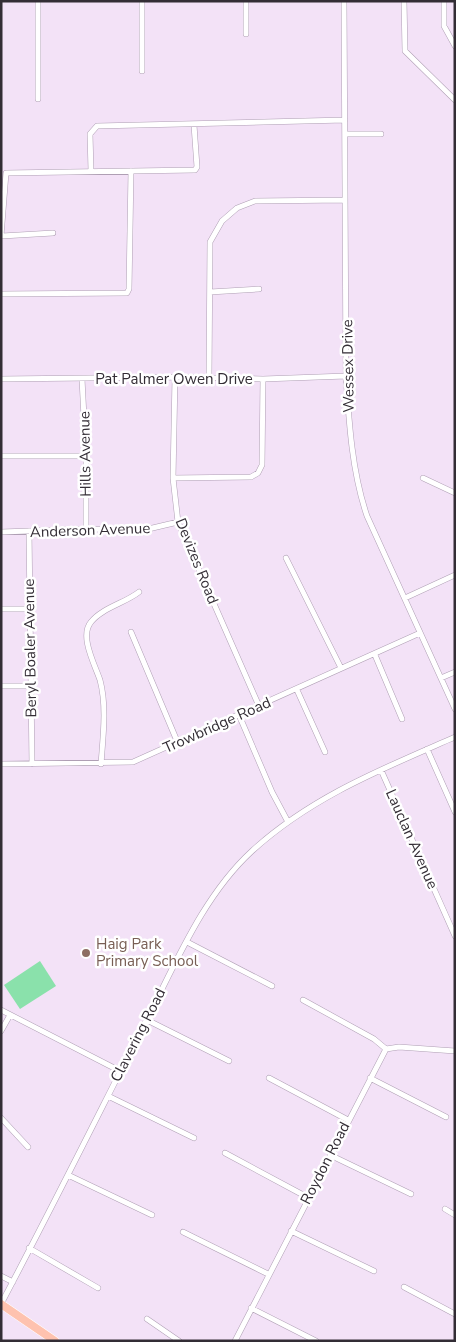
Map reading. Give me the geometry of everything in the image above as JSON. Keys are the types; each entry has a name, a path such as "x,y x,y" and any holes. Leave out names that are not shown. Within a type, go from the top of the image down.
{"main road":[{"path":"1,1304 55,1341"}],"street":[{"path":"38,1 38,99"},
{"path":"142,1 142,72"},
{"path":"246,1 246,34"},
{"name":"Wessex Drive","path":"344,1 346,376 351,435 362,502 455,709"},
{"path":"404,1 405,51 455,100"},
{"path":"444,1 445,29 455,46"},
{"path":"91,171 90,134 96,126 345,120"},
{"path":"53,234 2,236 6,172 196,169 194,125"},
{"path":"345,134 381,134"},
{"path":"1,294 127,293 129,289 131,171"},
{"path":"209,378 210,242 222,220 237,208 255,201 346,200"},
{"path":"210,292 259,289"},
{"name":"Pat Palmer Owen Drive","path":"1,379 175,377 263,379 346,376"},
{"name":"Devizes Road","path":"175,377 173,478 178,522 259,706"},
{"name":"Hills Avenue","path":"82,378 86,456 86,529"},
{"path":"173,478 251,477 258,473 262,465 263,379"},
{"path":"1,456 86,456"},
{"path":"423,478 455,493"},
{"name":"Anderson Avenue","path":"1,532 86,529 144,530 178,522"},
{"name":"Beryl Boaler Avenue","path":"29,531 28,609 32,764"},
{"path":"286,558 341,668"},
{"path":"405,598 455,575"},
{"path":"101,764 103,731 102,689 87,640 87,628 93,620 139,592"},
{"path":"1,609 28,609"},
{"path":"131,632 177,741"},
{"name":"Trowbridge Road","path":"1,764 101,764 133,762 177,741 297,690 341,668 375,655 420,633"},
{"path":"375,655 402,719"},
{"path":"441,678 455,672"},
{"path":"1,686 31,686"},
{"path":"297,690 325,752"},
{"path":"239,715 272,792 288,822"},
{"name":"Clavering Road","path":"1,1304 187,942 228,878 251,852 312,804 340,788 455,737"},
{"path":"427,749 455,812"},
{"name":"Lauclan Avenue","path":"381,770 455,936"},
{"path":"187,942 272,986"},
{"path":"303,1000 374,1039 386,1049 399,1047 455,1051"},
{"path":"1,1010 120,1071"},
{"path":"1,1031 10,1015"},
{"path":"147,1020 229,1061"},
{"name":"Roydon Road","path":"235,1341 307,1197 386,1049"},
{"path":"269,1078 348,1120"},
{"path":"370,1078 446,1117"},
{"path":"108,1096 194,1138"},
{"path":"1,1118 28,1147"},
{"path":"225,1154 307,1197"},
{"path":"330,1155 411,1194"},
{"path":"68,1175 152,1215"},
{"path":"444,1209 455,1215"},
{"path":"291,1231 374,1271"},
{"path":"183,1232 268,1274"},
{"path":"29,1248 98,1288"},
{"path":"1,1276 13,1282"},
{"path":"404,1287 455,1314"},
{"path":"251,1308 316,1341"},
{"path":"147,1319 179,1341"}],"green space":[{"path":"40,961 56,986 20,1009 4,985"}],"place":[{"name":"Haig Park Primary School","path":"86,953"}]}
